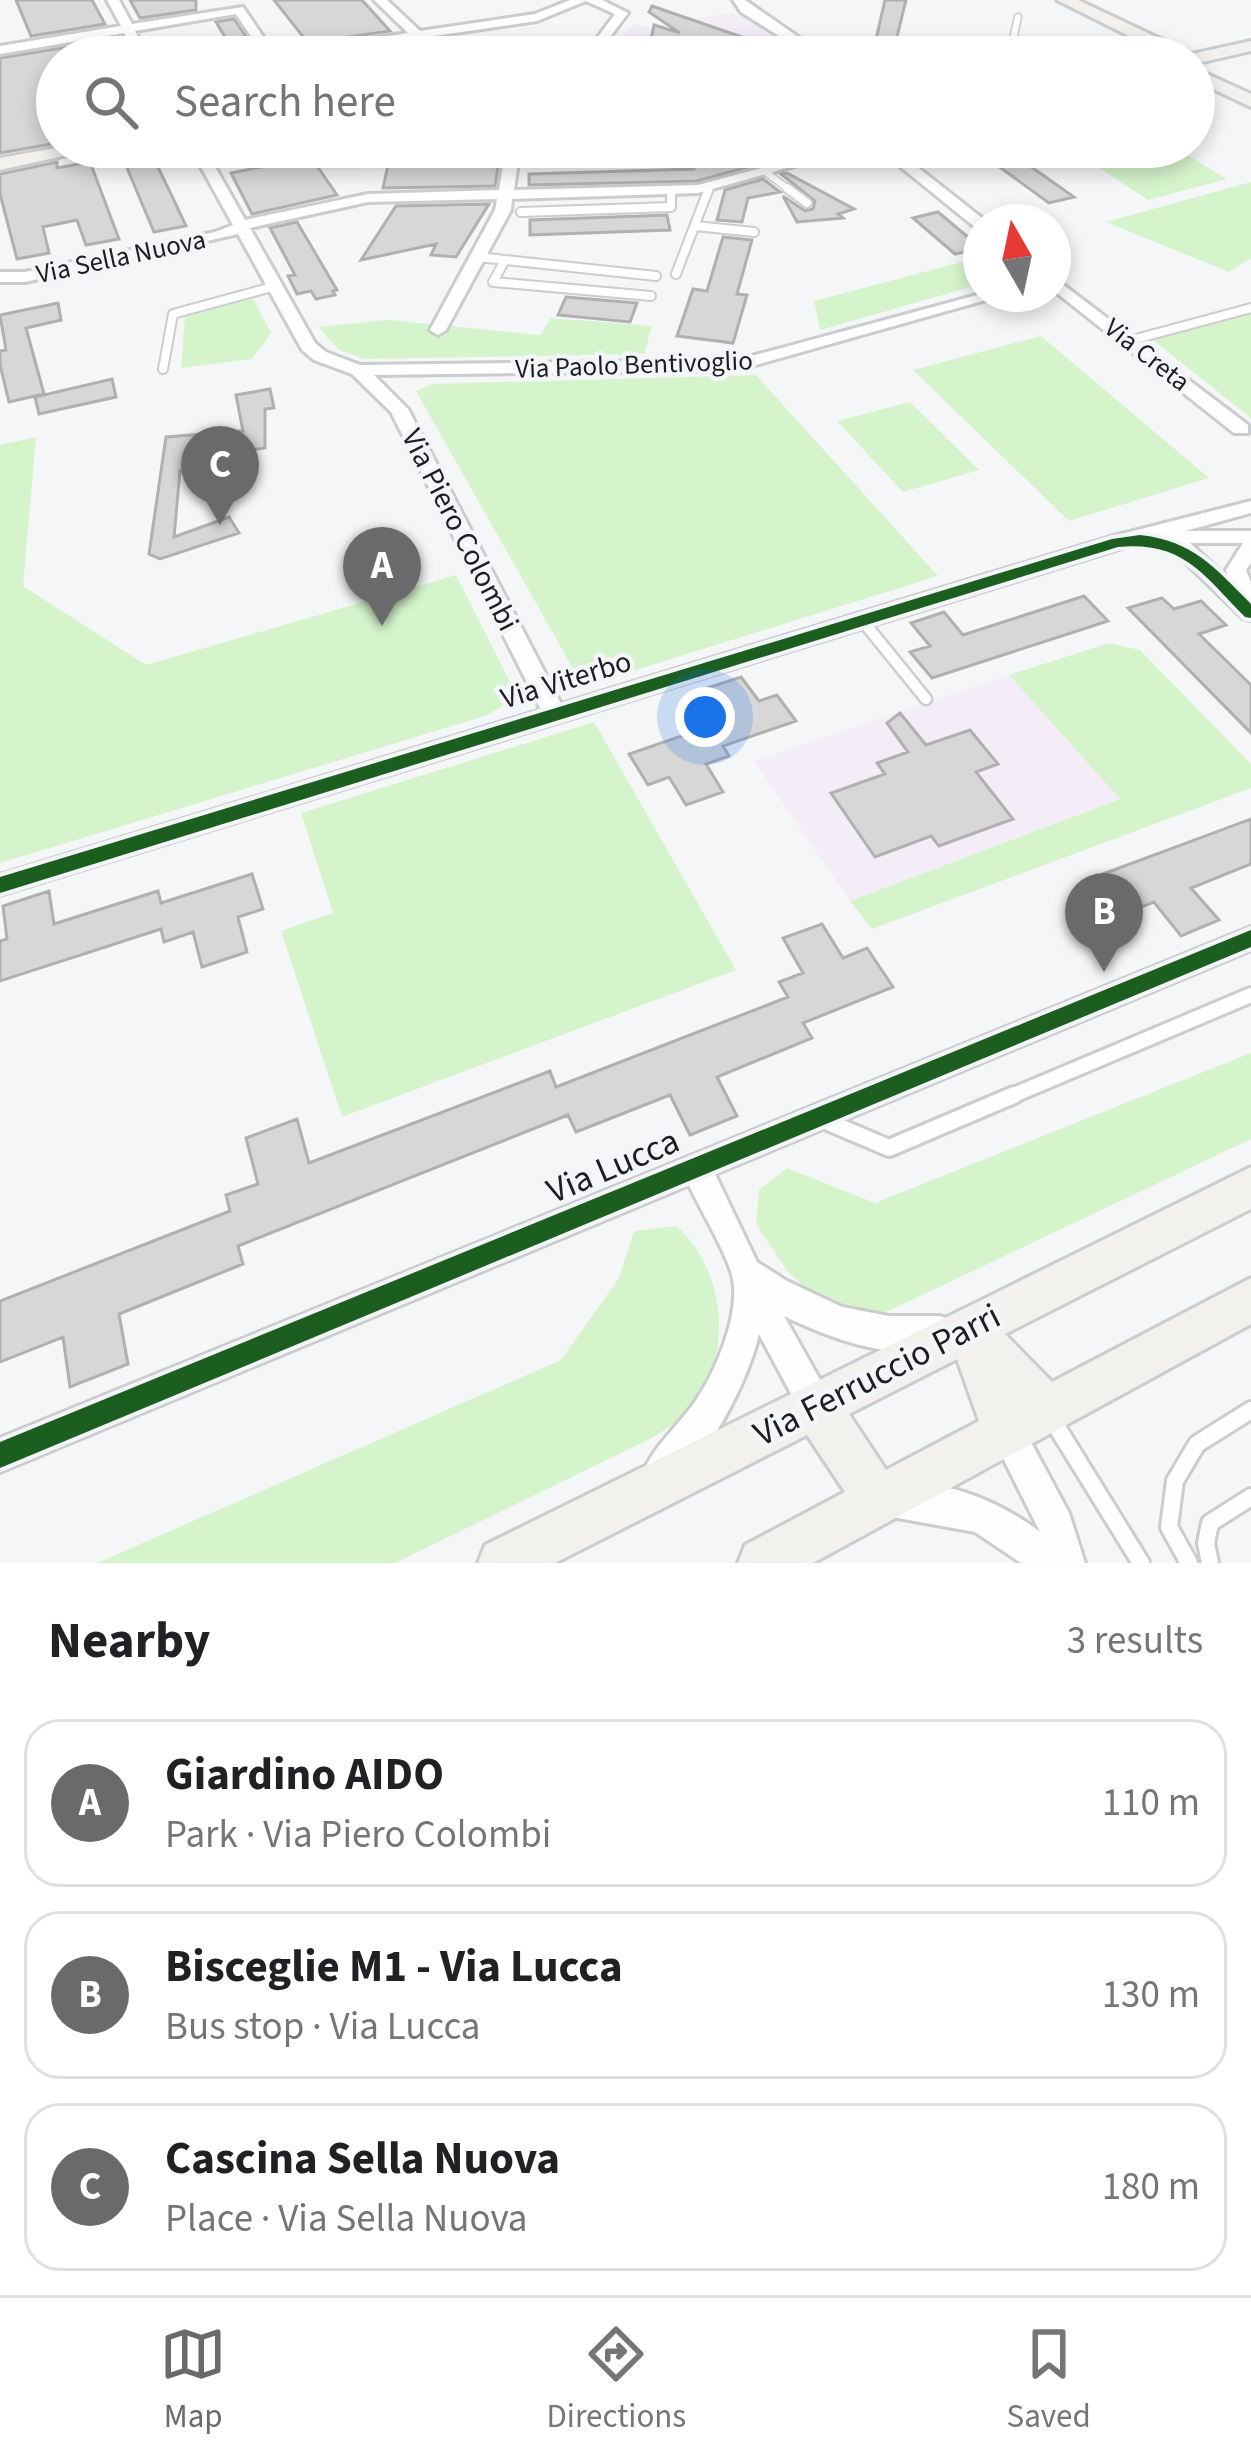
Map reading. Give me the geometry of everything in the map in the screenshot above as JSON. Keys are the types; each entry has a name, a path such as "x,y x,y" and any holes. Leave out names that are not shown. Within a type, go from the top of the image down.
{"main road":[{"path":"1044,0 1117,36"},
{"path":"1065,0 1141,36"},
{"path":"1215,55 1251,46"},
{"path":"1215,70 1251,88"},
{"path":"1215,83 1251,101"},
{"path":"0,164 36,157"},
{"name":"Via Ferruccio Parri","path":"503,1563 1251,1187"},
{"path":"763,1563 1251,1300"},
{"path":"969,1329 1027,1421"},
{"path":"816,1406 879,1502"}],"street":[{"path":"113,0 132,36"},
{"path":"380,0 416,36"},
{"path":"395,36 537,17 581,0"},
{"path":"592,0 622,13 605,36"},
{"path":"740,0 745,9 788,36"},
{"path":"81,36 239,10 257,36"},
{"path":"0,50 36,44"},
{"name":"Via Sella Nuova","path":"208,168 308,346 320,356 358,370 403,373"},
{"path":"438,330 508,196 511,168"},
{"path":"240,226 368,198 508,196 546,203 710,185 775,168"},
{"path":"909,168 963,211"},
{"name":"Via Sella Nuova","path":"0,278 25,277 219,236 240,226"},
{"name":"Via Creta","path":"1071,296 1241,429"},
{"name":"Via Paolo Bentivoglio","path":"403,373 738,365 963,304"},
{"name":"Via Piero Colombi","path":"358,370 399,410 555,715"},
{"name":"Via Piero Colombi","path":"399,410 403,373"},
{"name":"Via Viterbo","path":"1213,513 1251,489"},
{"name":"Via Viterbo","path":"0,885 1117,542 1150,536 1213,513 1251,507"},
{"path":"1150,536 1182,548 1251,612"},
{"name":"Via Viterbo","path":"1150,536 1251,537"},
{"path":"1251,547 1236,570 1251,612"},
{"name":"Via Lucca","path":"0,1455 1251,938"},
{"name":"Via Lucca","path":"696,1168 749,1271 779,1344 816,1406"},
{"path":"641,1494 709,1416 733,1378 749,1271"},
{"name":"Via Lucca","path":"749,1271 788,1304 842,1324 896,1336 969,1329"},
{"path":"1027,1421 1067,1563"},
{"path":"879,1502 934,1503 988,1515 1048,1563"}],"lane":[{"path":"1017,36 1018,17"},
{"path":"764,171 807,203"},
{"path":"676,274 710,185"},
{"path":"521,212 546,203"},
{"path":"695,226 754,232"},
{"path":"478,257 656,275"},
{"path":"505,260 494,282 651,296"},
{"path":"163,369 172,314 272,287"},
{"path":"1128,340 1251,308"},
{"path":"862,620 926,699"},
{"path":"818,1118 889,1148 1251,994"},
{"path":"1189,1563 1169,1527 1175,1481 1197,1444 1251,1410"},
{"path":"1027,1421 1141,1563"},
{"path":"1210,1563 1206,1543 1210,1523 1251,1497"}],"shaded area":[{"path":"741,15 774,36 623,36 634,24 672,31 698,18"},
{"path":"277,168 408,168 283,171"},
{"path":"1009,675 1121,798 850,901 754,761"}],"green space":[{"path":"1100,168 1209,168 1227,179 1148,200"},
{"path":"1251,182 1251,258 1229,272 1106,222"},
{"path":"963,262 963,289 820,330 814,301"},
{"path":"253,298 271,333 252,359 181,368 185,317"},
{"path":"1251,313 1251,418 1153,340"},
{"path":"551,318 652,326 644,354 364,359 339,350 318,327 388,320 540,335"},
{"path":"1041,336 1209,478 1069,521 913,370"},
{"path":"756,375 938,576 594,683 579,679 416,391 432,384"},
{"path":"910,402 979,470 903,492 837,421"},
{"path":"36,437 23,586 146,665 456,575 512,686 508,703 485,716 0,863 0,445"},
{"path":"1109,643 1140,650 1251,764 1251,788 872,929 850,901 1120,799 1009,675"},
{"path":"594,722 736,970 342,1117 281,931 333,913 301,813"},
{"path":"1251,1053 1251,1139 878,1316 828,1308 788,1272 756,1224 759,1190 787,1168 875,1203"},
{"path":"676,1226 693,1245 715,1291 718,1342 703,1391 688,1412 650,1439 395,1563 97,1563 561,1360 619,1278 634,1231"}],"building":[{"path":"16,0 92,0 105,24 31,36"},
{"path":"130,0 196,0 196,10 140,18"},
{"path":"274,0 362,0 390,31 356,36 302,36"},
{"path":"885,0 906,0 897,36 877,36"},
{"path":"652,6 739,36 652,36 654,25 680,33 649,12"},
{"path":"234,19 246,36 224,36 216,22"},
{"path":"36,52 36,147 0,153 0,58"},
{"path":"36,166 92,168 119,239 86,245 77,220 43,227 49,253 17,259 0,194 0,174"},
{"path":"127,168 158,168 186,226 154,232"},
{"path":"318,168 337,195 252,214 231,173"},
{"path":"387,168 498,168 495,186 383,188"},
{"path":"744,168 697,181 529,185 529,174"},
{"path":"1001,168 1033,168 1074,197 1049,203"},
{"path":"781,174 854,209 838,214 843,218 797,222 783,196 805,211 813,209 815,201"},
{"path":"763,179 780,192 748,198 742,222 717,220 725,190"},
{"path":"489,204 456,257 431,255 436,244 361,260 396,206"},
{"path":"938,212 963,233 963,252 955,254 913,218"},
{"path":"667,215 670,230 530,235 530,220"},
{"path":"297,222 337,290 335,295 316,299 311,291 297,294 288,276 295,275 270,228"},
{"path":"723,237 752,240 737,294 747,295 733,343 677,336 693,289 707,291"},
{"path":"566,297 637,303 630,322 558,315"},
{"path":"58,303 61,320 26,328 44,394 9,402 0,365 0,351 6,350 0,315"},
{"path":"112,379 116,397 39,414 35,397"},
{"path":"270,389 274,408 265,409 265,448 205,456 203,469 180,471 174,537 229,517 239,533 160,559 149,554 166,437 243,431 236,395"},
{"path":"1084,596 1108,621 932,678 910,652 930,646 911,623 944,612 963,635"},
{"path":"1162,598 1174,609 1201,601 1226,625 1199,634 1251,685 1251,733 1128,608"},
{"path":"741,677 759,701 777,695 796,721 723,746 729,756 706,764 723,792 686,805 669,777 648,785 629,754 705,728 700,720 723,712 707,688"},
{"path":"900,713 926,745 970,730 998,764 976,772 1013,819 939,846 931,836 875,857 831,793 885,774 877,763 908,752 887,723"},
{"path":"1251,819 1251,864 1191,888 1219,920 1181,936 1154,902 1133,910 1103,874"},
{"path":"252,874 263,909 238,917 247,952 202,967 193,932 164,942 161,929 0,981 0,941 7,939 3,906 49,891 54,924 158,891 161,903"},
{"path":"822,924 843,958 867,948 893,987 803,1023 812,1038 717,1077 737,1116 690,1135 670,1095 576,1132 568,1115 238,1246 243,1264 119,1314 128,1364 70,1387 63,1337 0,1362 0,1301 230,1211 226,1195 258,1184 246,1138 297,1119 309,1163 550,1071 556,1087 788,997 779,982 803,973 783,938"}],"cycle path":[{"path":"0,885 1117,542 1140,540 1177,548 1206,568 1251,613"},
{"path":"0,1455 1251,938"}],"place":[{"name":"Cascina Sella Nuova","path":"220,525"},
{"name":"Giardino AIDO","path":"382,626"},
{"name":"Bisceglie M1 - Via Lucca","path":"1104,972"}]}
